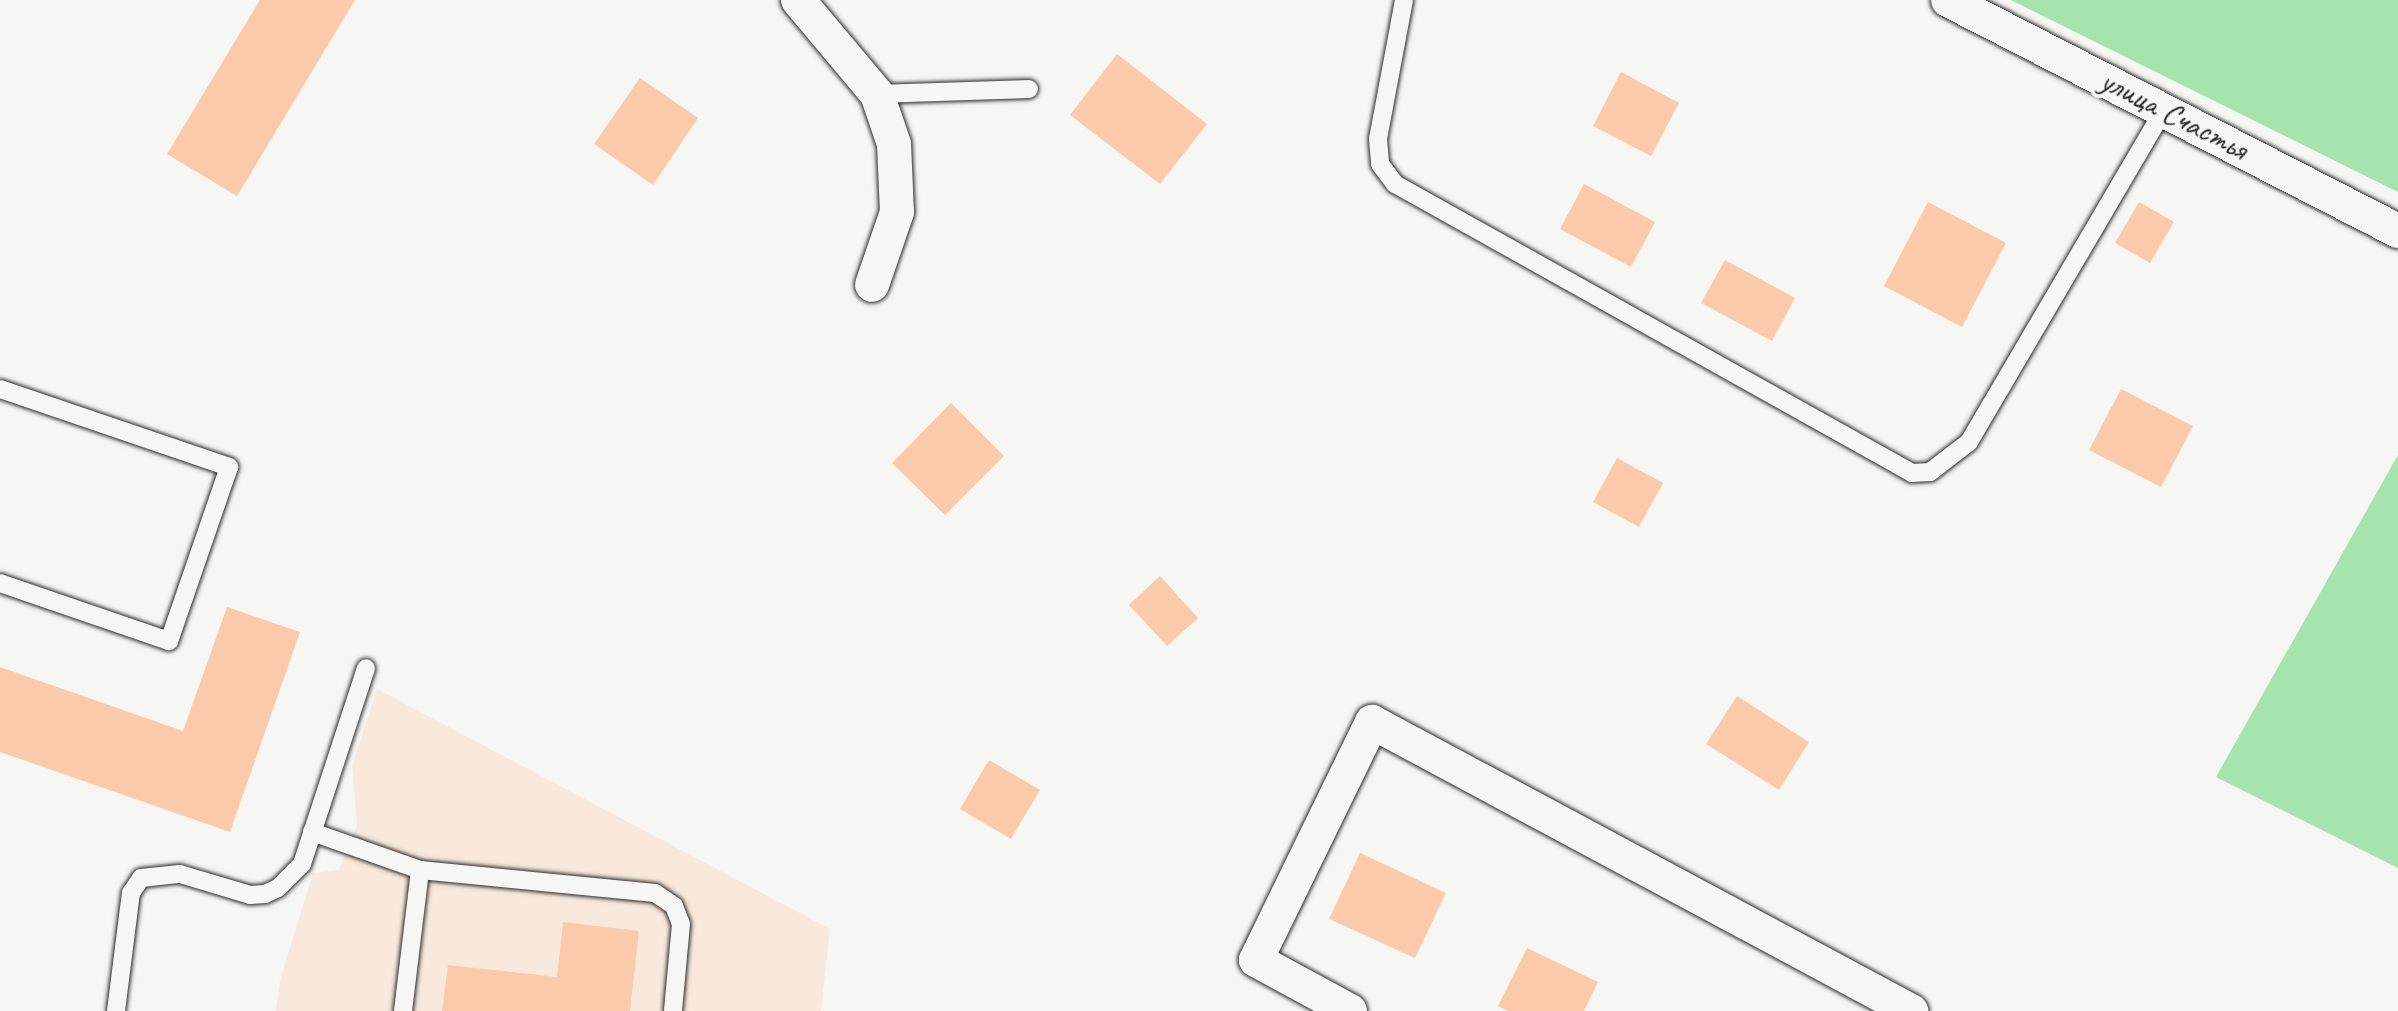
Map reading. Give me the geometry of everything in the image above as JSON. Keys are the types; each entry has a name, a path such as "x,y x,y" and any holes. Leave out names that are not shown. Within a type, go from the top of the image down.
{"street":[{"name":"улица Счастья","path":"1948,0 2398,231"},
{"path":"810,5 877,94 894,144 897,212 872,285"},
{"path":"1350,1011 1256,960 1372,722 1911,1011"}],"lane":[{"path":"1404,0 1378,139 1380,164 1395,184 1912,473 1930,472 1969,442 2164,109"},
{"path":"877,94 1029,89"},
{"path":"0,389 229,467 169,641 0,583"},
{"path":"116,1011 131,893 141,878 180,874 250,895 265,894 278,888 302,864 366,668"},
{"path":"312,832 420,870 655,893 674,906 681,924 673,1011"},
{"path":"403,1011 420,870"}],"shaded area":[{"path":"377,689 830,929 821,1011 276,1011 280,980 313,873 339,870 357,825 352,765"}],"green space":[{"path":"2011,0 2398,0 2398,192"},
{"path":"2398,455 2398,868 2216,777"}],"building":[{"path":"260,0 355,0 237,196 167,154"},
{"path":"1117,54 1207,124 1160,184 1070,115"},
{"path":"1621,72 1679,103 1651,156 1593,126"},
{"path":"640,78 698,118 653,185 594,144"},
{"path":"1584,184 1655,222 1631,267 1560,229"},
{"path":"1928,202 2006,243 1962,327 1884,286"},
{"path":"2139,202 2174,222 2150,263 2115,243"},
{"path":"1725,260 1795,298 1772,341 1701,303"},
{"path":"2121,389 2193,426 2161,487 2089,450"},
{"path":"951,403 1004,456 945,515 892,463"},
{"path":"1617,458 1663,483 1639,527 1593,502"},
{"path":"1160,576 1198,618 1167,646 1129,605"},
{"path":"227,607 300,632 230,832 0,752 0,667 183,731"},
{"path":"1737,696 1809,742 1779,790 1706,744"},
{"path":"989,760 1040,790 1011,839 960,809"},
{"path":"1360,853 1446,893 1415,958 1329,919"},
{"path":"563,922 639,931 630,1011 442,1011 448,965 557,977"},
{"path":"1527,948 1598,982 1584,1011 1508,1011 1498,1006"}]}
